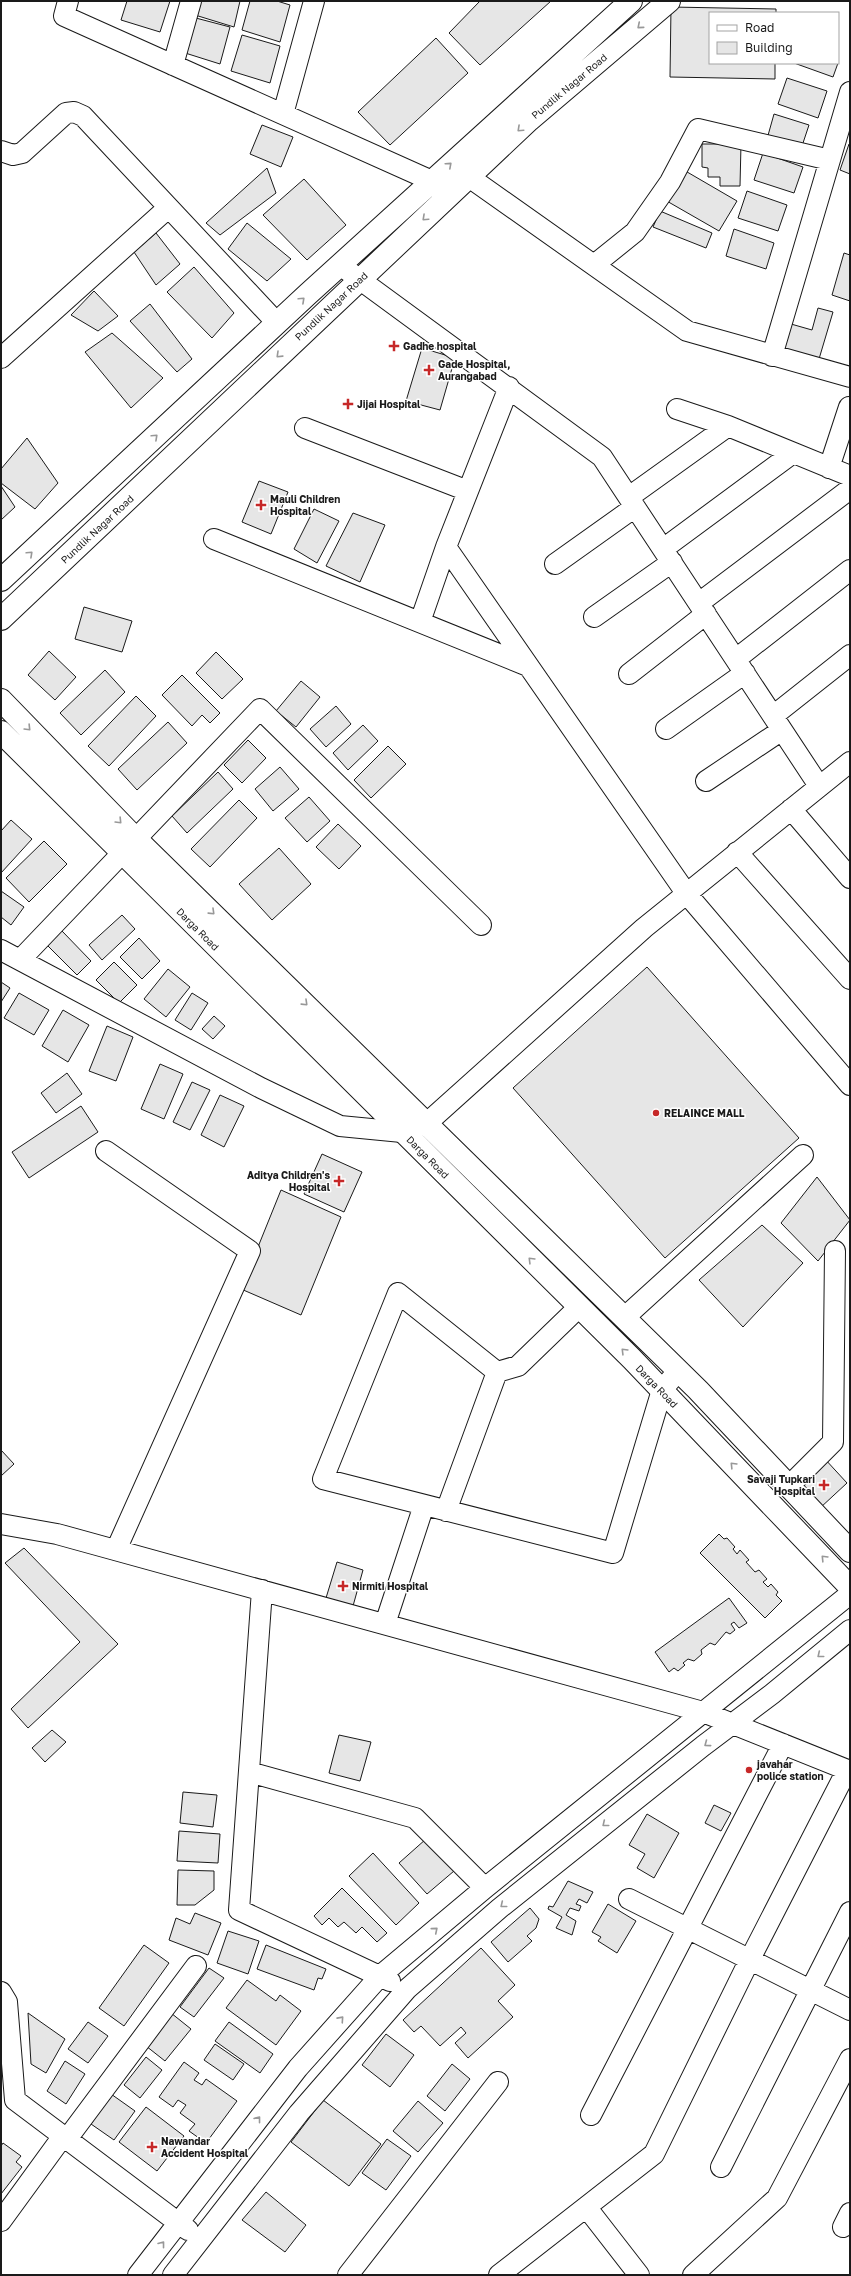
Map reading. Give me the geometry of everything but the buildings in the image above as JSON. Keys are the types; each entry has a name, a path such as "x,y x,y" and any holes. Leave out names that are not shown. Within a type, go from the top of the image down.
{"main road":[{"name":"Pundlik Nagar Road","path":"1,580 340,265 631,1"},
{"name":"Pundlik Nagar Road","path":"1,619 529,120 670,1"},
{"path":"135,456 153,475"},
{"name":"Darga Road","path":"1,700 129,846 402,1132 662,1390 850,1587"},
{"name":"Darga Road","path":"1,732 129,846 428,1123 678,1371 850,1550"}],"street":[{"path":"68,1 64,16 432,181 446,199"},
{"path":"173,65 191,1"},
{"path":"283,114 314,1"},
{"path":"772,356 850,92"},
{"path":"1,151 13,155 22,153 66,113 74,112 83,116 277,323"},
{"path":"594,265 636,232 670,182 698,129 830,160"},
{"path":"469,177 688,331 850,377"},
{"path":"1,358 168,208"},
{"path":"340,265 509,387 602,457 819,786"},
{"path":"420,622 446,547 509,387"},
{"path":"830,468 850,406"},
{"path":"677,409 728,426 850,476"},
{"path":"555,564 728,426"},
{"path":"305,428 468,491"},
{"path":"594,617 794,453"},
{"path":"629,674 702,609 850,489"},
{"path":"214,539 528,666"},
{"path":"446,547 686,893 850,1085"},
{"path":"666,729 850,570"},
{"path":"706,781 778,723 850,655"},
{"path":"20,960 260,709 481,925"},
{"path":"1,950 261,1088 340,1126 402,1132 428,1123 644,928 819,786 847,770"},
{"path":"791,809 850,878"},
{"path":"737,852 850,979"},
{"path":"106,1151 250,1251 116,1550"},
{"path":"624,1317 803,1155"},
{"path":"789,1486 833,1442 835,1251"},
{"path":"496,1372 398,1293 324,1479 613,1553 662,1390 678,1371"},
{"path":"496,1372 518,1366 579,1307"},
{"path":"446,1511 496,1372"},
{"path":"385,1624 424,1505"},
{"path":"1,1524 57,1534 703,1712 849,1771 750,1959 654,2154 587,2208 499,2275"},
{"path":"262,1590 239,1910 407,1989"},
{"path":"138,2275 298,2068 380,1976 485,1888 850,1594"},
{"path":"173,2275 298,2113 407,1989 500,1908 850,1630"},
{"path":"591,2114 783,1744"},
{"path":"249,1772 415,1818 485,1888"},
{"path":"629,1899 688,1927 850,2010"},
{"path":"722,2167 850,1912"},
{"path":"1,2221 196,1966"},
{"path":"1,1992 7,2002 8,2100 65,2138 200,2240"},
{"path":"693,2275 777,2198 850,2059"},
{"path":"348,2275 498,2082"},
{"path":"587,2208 639,2275"}],"place":[{"name":"Gadhe hospital","path":"394,346"},
{"name":"Gade Hospital, Aurangabad","path":"429,370"},
{"name":"Jijai Hospital","path":"348,404"},
{"name":"Mauli Children Hospital","path":"261,505"},
{"name":"RELAINCE MALL","path":"656,1113"},
{"name":"Aditya Children's Hospital","path":"339,1181"},
{"name":"Savaji Tupkari Hospital","path":"824,1485"},
{"name":"Nirmiti Hospital","path":"343,1586"},
{"name":"javahar police station","path":"749,1770"},
{"name":"Nawandar Accident Hospital","path":"152,2147"}]}
